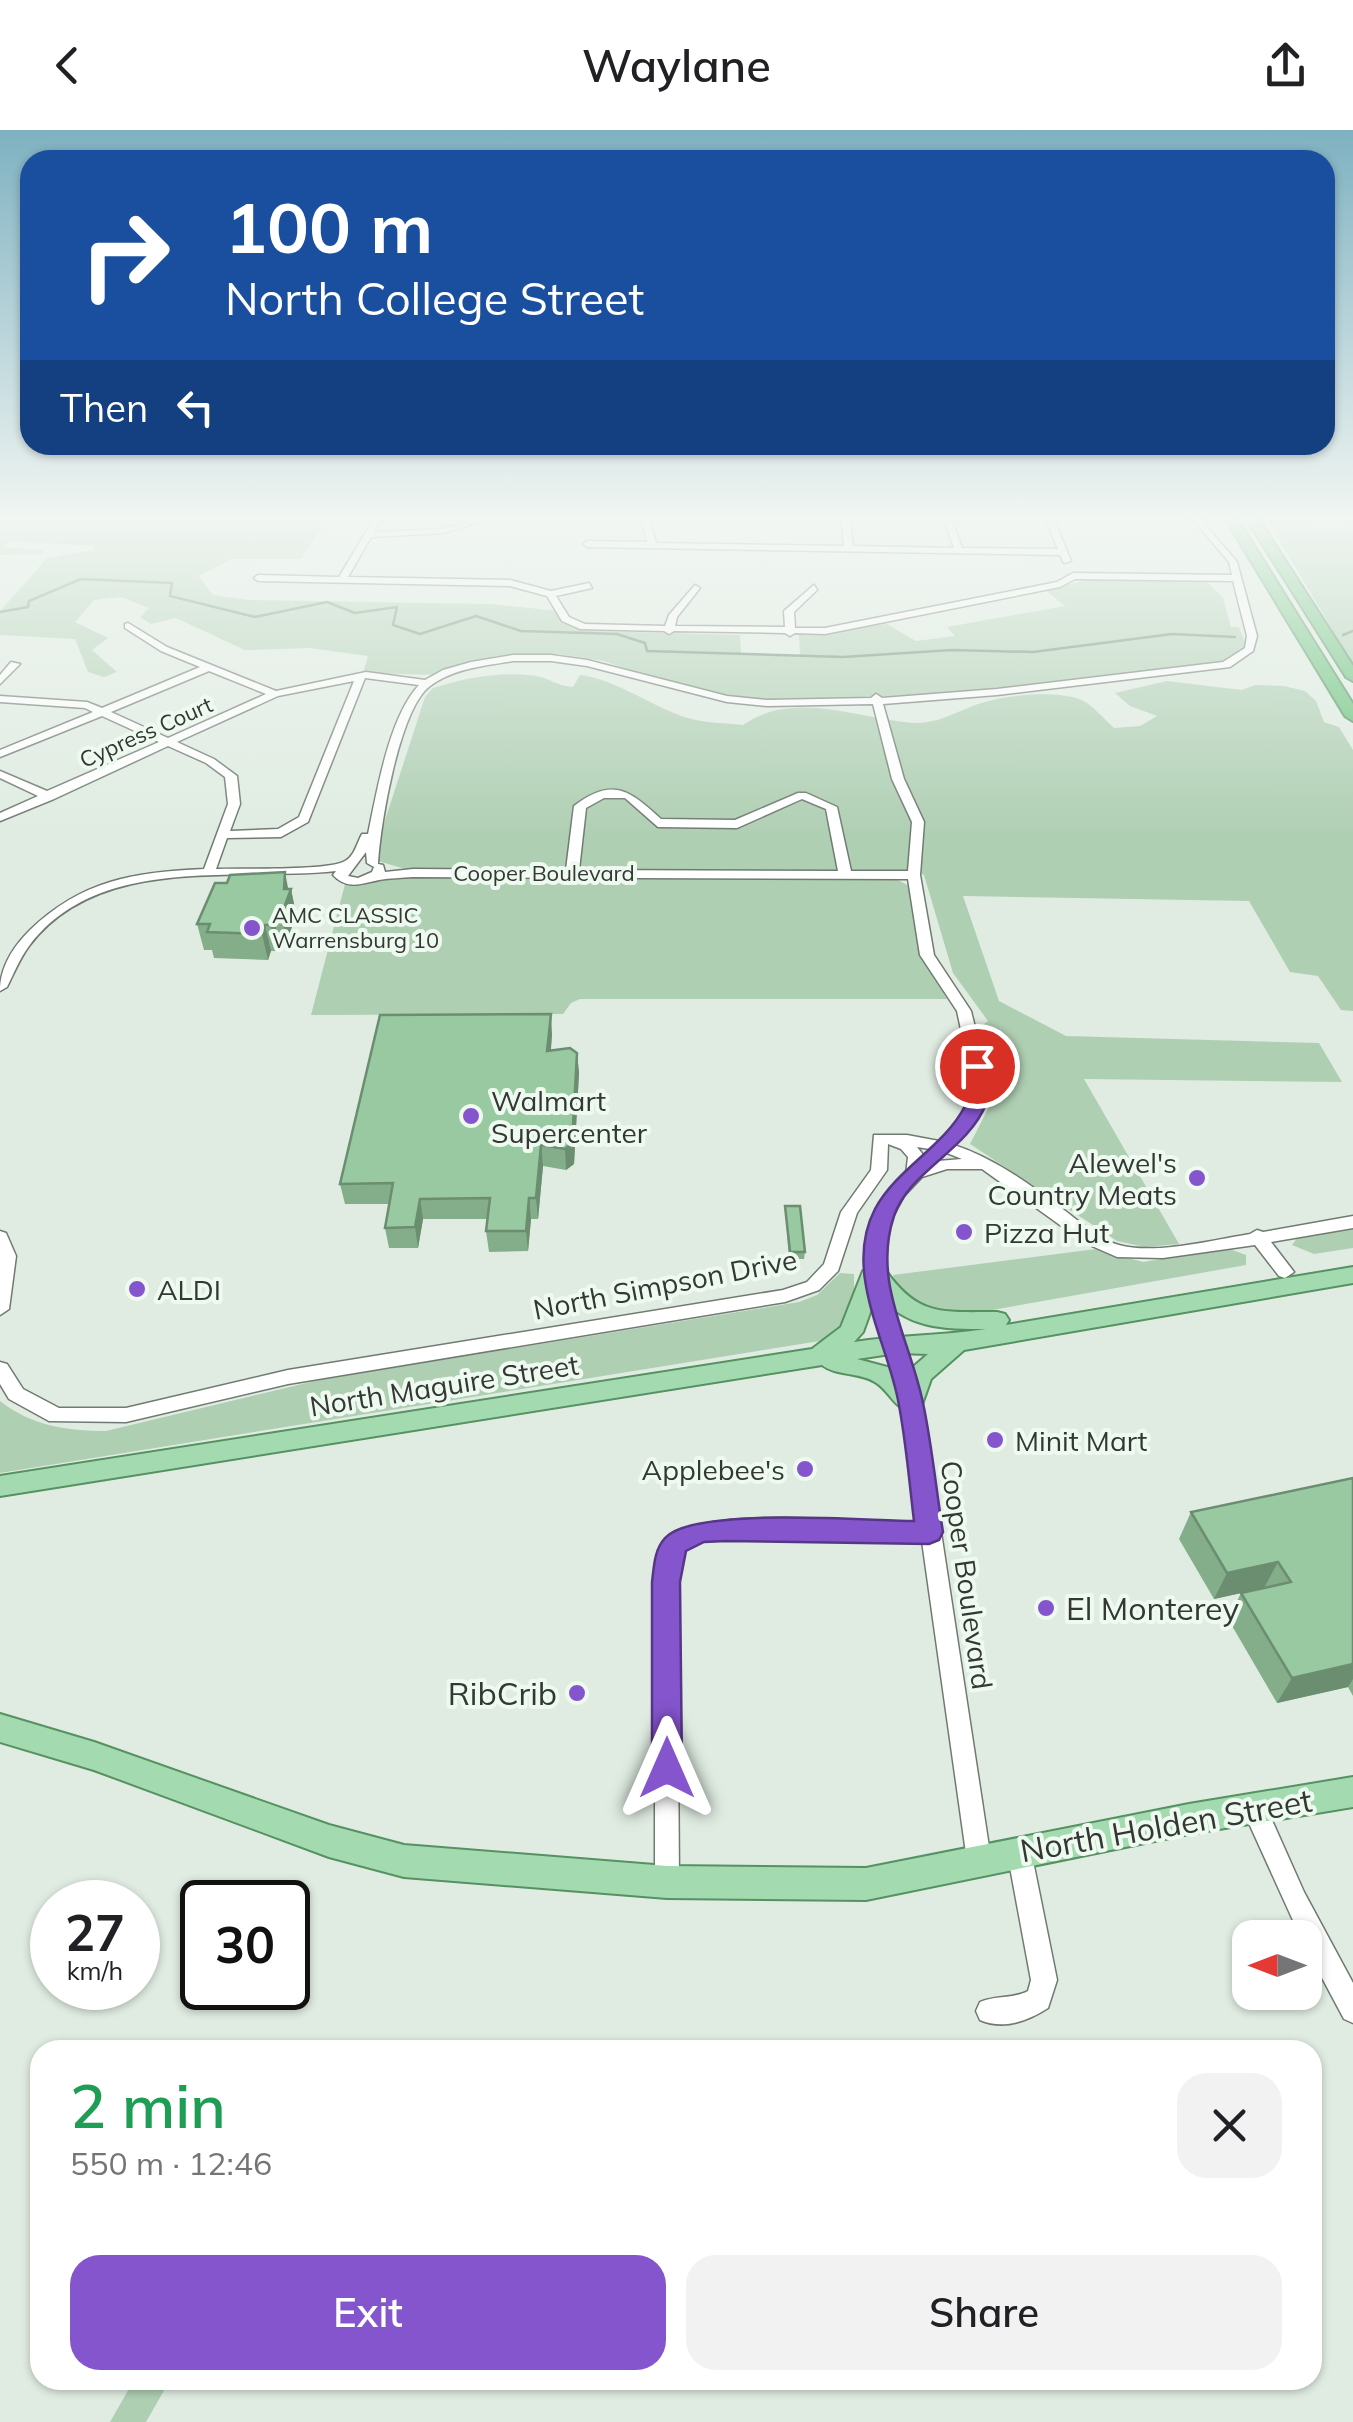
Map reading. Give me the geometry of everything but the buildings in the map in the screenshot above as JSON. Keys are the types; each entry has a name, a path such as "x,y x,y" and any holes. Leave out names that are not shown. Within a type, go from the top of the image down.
{"highway":[{"path":"1295,622 1353,716"},
{"path":"1318,622 1353,677"}],"main road":[{"name":"North Maguire Street","path":"897,1344 925,1332 1353,1260"},
{"path":"874,1271 889,1298 920,1318 996,1320"},
{"path":"808,1360 851,1332 874,1271"},
{"name":"North Maguire Street","path":"0,1486 897,1344 960,1342 1353,1275"},
{"path":"808,1360 850,1364 882,1374 911,1404 921,1374 960,1342"},
{"name":"North Holden Street","path":"0,1728 94,1756 329,1841 404,1861 667,1882 866,1884 1019,1851 1353,1792"}],"street":[{"path":"572,622 583,627 668,631 790,632 879,622"},
{"path":"668,631 670,622"},
{"path":"789,622 790,632"},
{"path":"374,868 369,856 373,830 413,698 428,683 469,665 548,656 592,660 686,692 725,700 982,693 1226,665 1250,649 1248,622"},
{"path":"128,626 164,649 275,694"},
{"path":"0,681 14,664"},
{"path":"0,754 209,666"},
{"path":"222,835 281,832 304,819 361,676"},
{"name":"Cypress Court","path":"0,817 275,694 361,676 428,683"},
{"name":"Cooper Boulevard","path":"876,698 898,779 918,822 914,875 927,954 964,1011 980,1080 978,1102 884,1212 877,1231 874,1271 882,1311 897,1344 911,1404 979,1860"},
{"path":"0,700 70,702 102,712 232,776 236,794 208,872"},
{"path":"0,774 50,797"},
{"path":"572,874 580,806 602,794 628,795 658,823 736,824 802,795 831,807 844,874"},
{"path":"346,869 373,830"},
{"name":"Cooper Boulevard","path":"0,987 18,956 50,918 90,895 155,877 346,869 356,882 374,868 413,873 914,875"},
{"path":"0,955 18,956"},
{"name":"North Simpson Drive","path":"0,1368 16,1394 56,1416 126,1415 288,1377 785,1296 813,1286 832,1267 849,1212 879,1170 880,1140 893,1140"},
{"path":"893,1140 944,1145 989,1166 1090,1238 1119,1251 1156,1253 1353,1222"},
{"path":"893,1140 906,1144 916,1156 914,1174 946,1164 989,1166"},
{"path":"0,1236 7,1256 0,1310"},
{"path":"1257,1236 1285,1272"},
{"path":"667,1882 666,1582 670,1552 676,1543 702,1531 929,1532"},
{"path":"1254,1808 1294,1901 1353,2010"},
{"path":"989,2011 1022,2009 1039,1998 1044,1980 1019,1851"}],"green space":[{"path":"0,622 75,622 108,638 92,650 117,672 104,677 88,672 75,639 0,635"},
{"path":"185,622 574,622 594,631 740,635 741,654 800,656 799,634 887,624 916,641 955,636 947,627 975,622 1230,622 1231,627 1239,627 1247,647 1227,663 970,693 754,701 674,686 604,661 559,654 492,658 437,675 363,673 368,656 310,648 245,650"},
{"path":"1328,622 1353,622 1353,664"},
{"path":"510,674 536,676 573,687 580,675 607,682 688,718 743,725 763,714 805,707 922,723 997,699 1040,694 1084,701 1114,728 1140,726 1157,716 1130,706 1115,693 1167,681 1242,690 1255,685 1305,691 1316,701 1324,722 1339,727 1353,750 1353,1011 1341,1010 1318,976 1290,972 1249,901 963,896 999,1001 1066,1036 1319,1043 1342,1082 1084,1079 1179,1244 1145,1247 1117,1241 970,1144 991,1103 984,1045 984,1024 988,1021 953,973 924,875 405,869 378,861 375,851 425,697 433,688 471,678"},
{"path":"410,877 898,880 909,886 927,966 947,999 580,999 563,1014 311,1015 345,884"},
{"path":"1353,1228 1353,1248 1314,1254 1292,1245 1298,1237"},
{"path":"1227,1248 1246,1255 1246,1265 958,1316 937,1313 910,1301 893,1275 1096,1249 1143,1262"},
{"path":"840,1273 854,1274 850,1315 840,1329 820,1341 0,1473 0,1401 50,1425 106,1431 319,1380 799,1302 817,1295"},
{"path":"128,2390 164,2390 146,2422 110,2422"}],"waterway":[{"path":"394,622 393,625 420,634 457,622"},
{"path":"494,622 521,631 617,634 645,643 647,651 843,657 952,650 1033,652 1172,634 1235,637"},
{"path":"1343,635 1353,631"}],"place":[{"name":"AMC CLASSIC Warrensburg 10","path":"252,928"},
{"name":"Walmart Supercenter","path":"471,1116"},
{"name":"Alewel's Country Meats","path":"1197,1178"},
{"name":"Pizza Hut","path":"964,1232"},
{"name":"ALDI","path":"137,1289"},
{"name":"Minit Mart","path":"995,1440"},
{"name":"Applebee's","path":"805,1469"},
{"name":"El Monterey","path":"1046,1608"},
{"name":"RibCrib","path":"577,1693"}],"route":[{"path":"667,1768 666,1582 670,1552 676,1543 702,1531 929,1532 906,1375 877,1293 874,1249 884,1212 897,1193 959,1131 978,1102 977,1066"}]}
